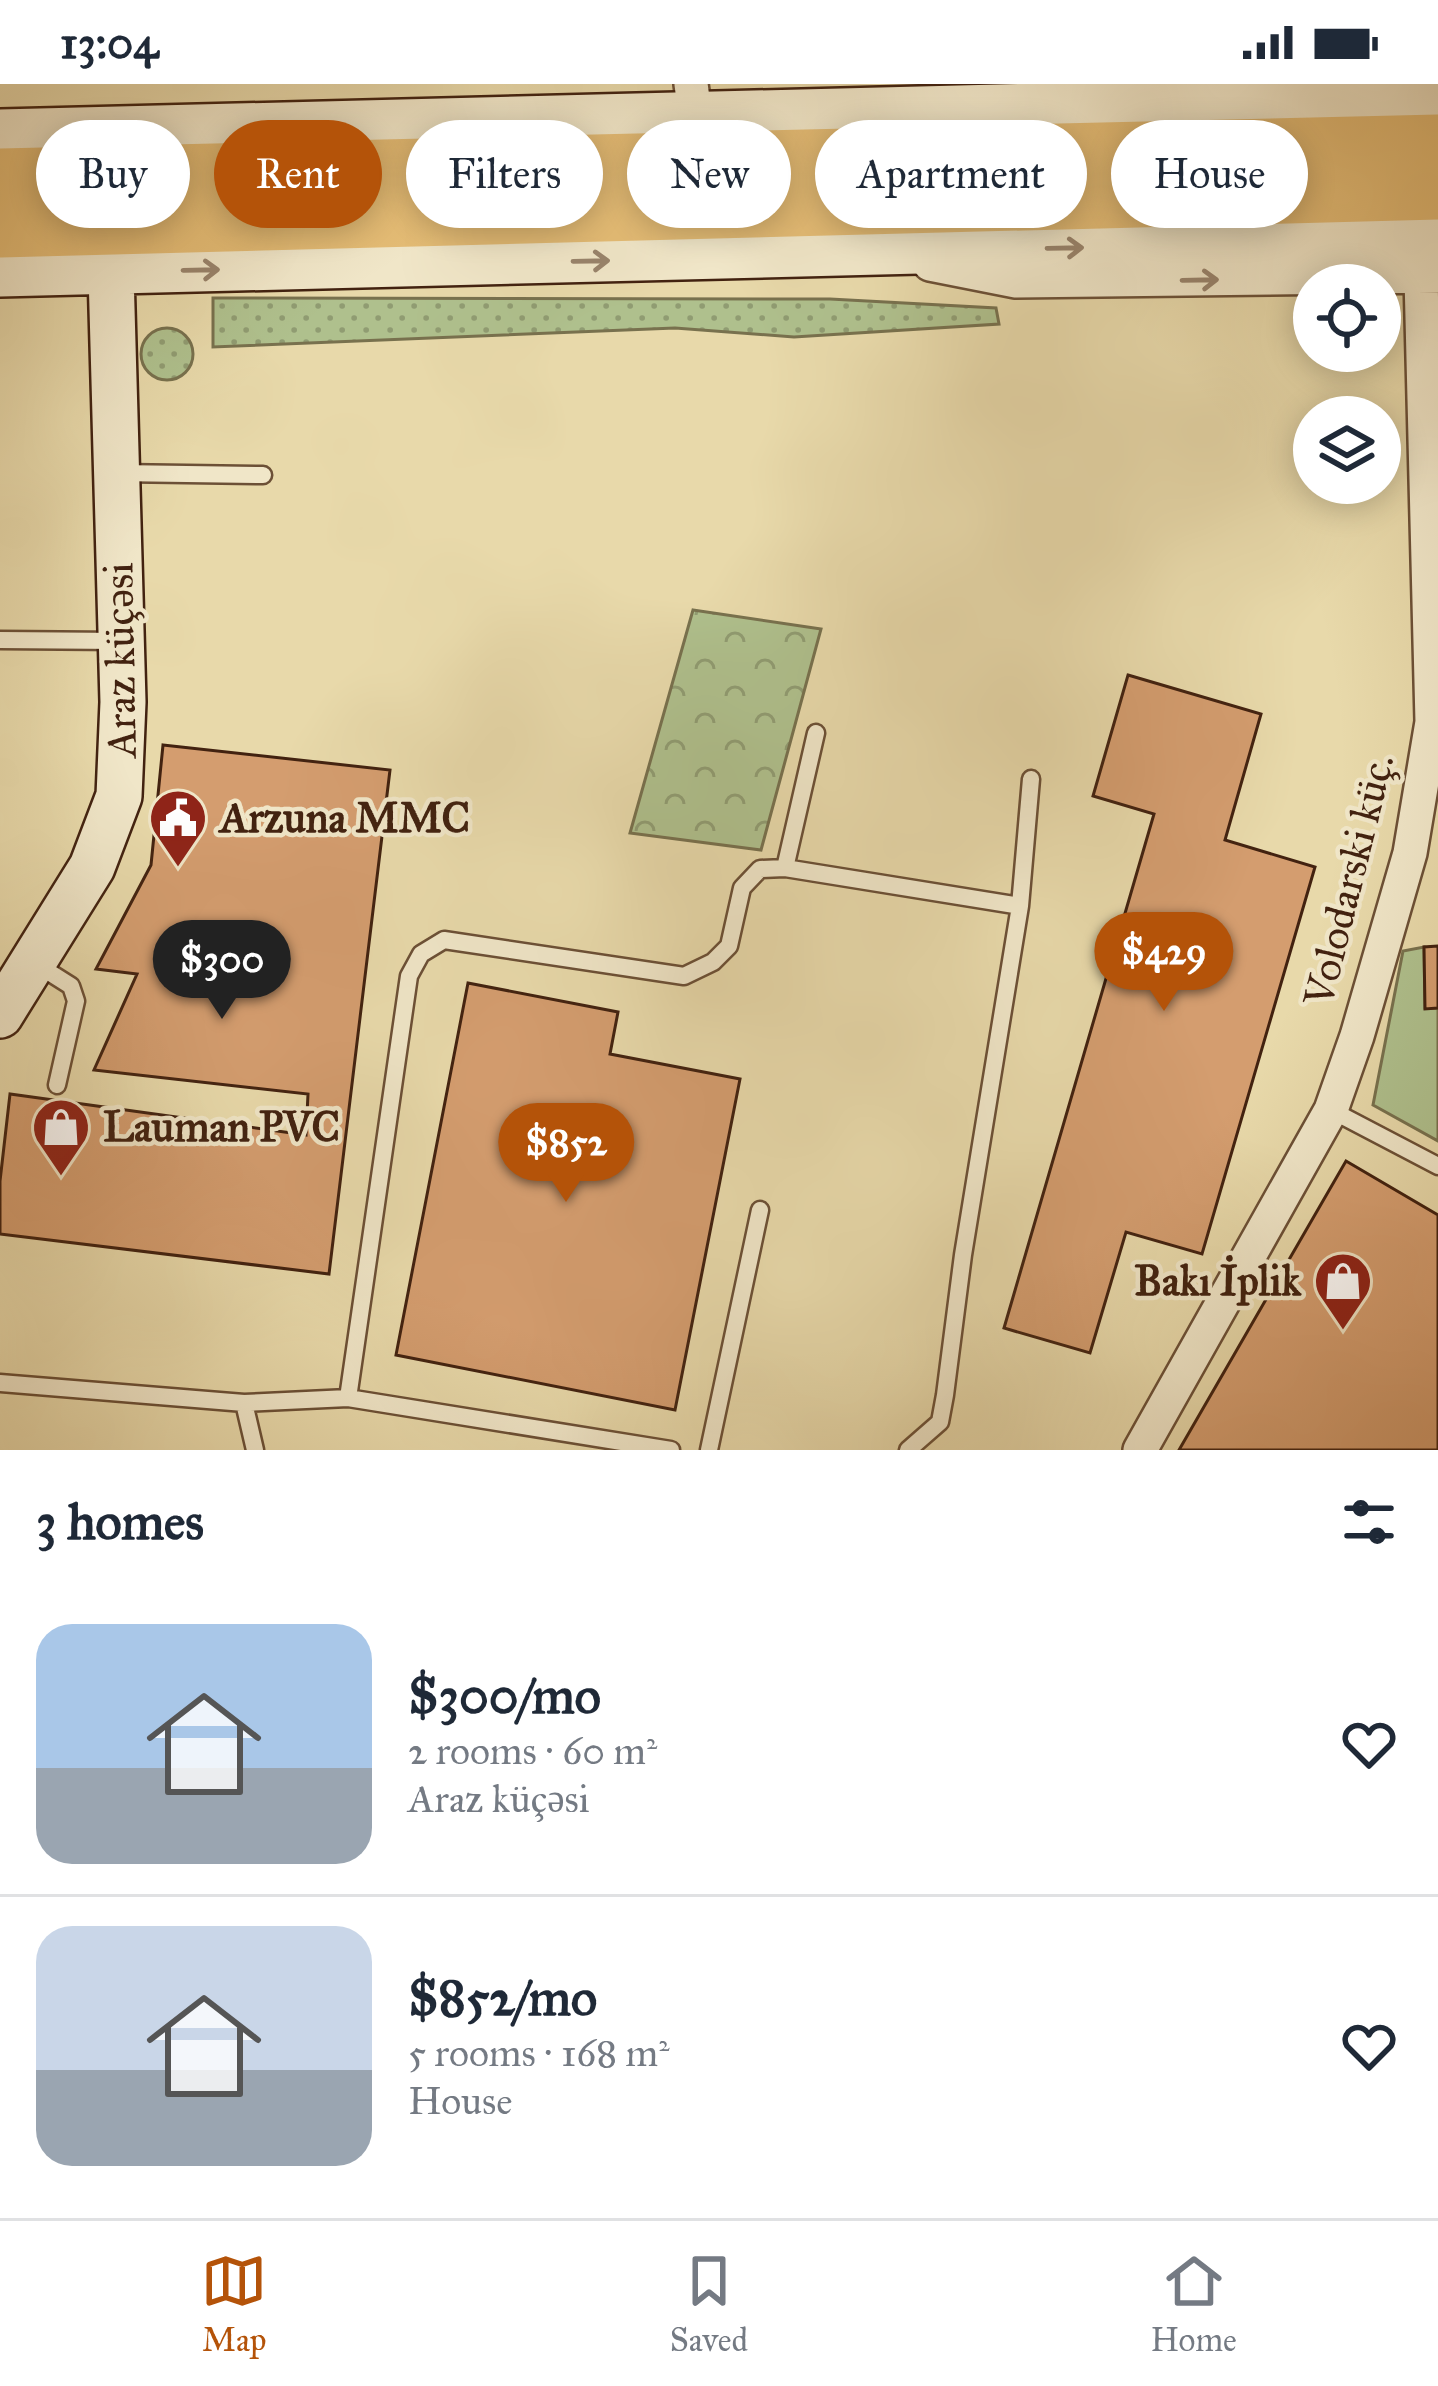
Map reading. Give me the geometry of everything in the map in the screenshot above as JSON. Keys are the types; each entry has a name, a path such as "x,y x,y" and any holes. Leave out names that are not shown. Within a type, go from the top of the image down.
{"highway":[{"path":"0,177 1438,143"},
{"path":"0,229 1438,191"}],"main road":[{"path":"0,132 693,99 1335,92 1438,96"},
{"path":"0,274 875,253 1432,264"},
{"name":"Araz küçəsi","path":"0,1015 92,867 119,796 123,766 121,641 110,273"}],"street":[{"name":"Volodarski küç.","path":"1140,1450 1331,1110 1417,852 1432,765 1432,264"}],"lane":[{"path":"116,473 263,475"},
{"path":"0,640 121,641"},
{"path":"785,868 816,733"},
{"path":"908,1450 940,1422 1020,906 1031,779"},
{"path":"348,1398 409,976 421,954 444,940 684,976 712,962 729,946 742,888 760,869 785,868 1020,906"},
{"path":"32,961 71,986 76,1001 57,1085"},
{"path":"1331,1110 1438,1166"},
{"path":"709,1450 760,1210"},
{"path":"0,1383 244,1403 348,1398 628,1447 671,1450"},
{"path":"244,1403 255,1450"}],"green space":[{"path":"213,298 830,299 996,308 999,324 794,337 675,328 213,347"},
{"path":"167,328 185,336 193,354 185,372 167,380 149,372 141,354 149,336"},
{"path":"693,610 821,629 761,850 630,833"},
{"path":"1424,947 1425,1008 1438,1008 1438,1141 1373,1105 1403,951"}],"building":[{"path":"1128,675 1261,714 1225,840 1315,867 1202,1254 1126,1232 1090,1353 1004,1328 1154,814 1093,796"},
{"path":"163,745 390,770 329,1274 0,1234 0,1181 10,1094 306,1135 308,1094 94,1070 137,974 96,969 151,865"},
{"path":"1438,946 1438,1008 1425,1009 1424,947"},
{"path":"468,983 618,1012 610,1054 740,1079 675,1410 396,1355"},
{"name":"Bakı İplik","path":"1346,1161 1438,1215 1438,1450 1179,1450"}],"place":[{"name":"Arzuna MMC","path":"178,869"},
{"name":"Lauman PVC","path":"61,1178"},
{"name":"Bakı İplik","path":"1343,1332"}]}
